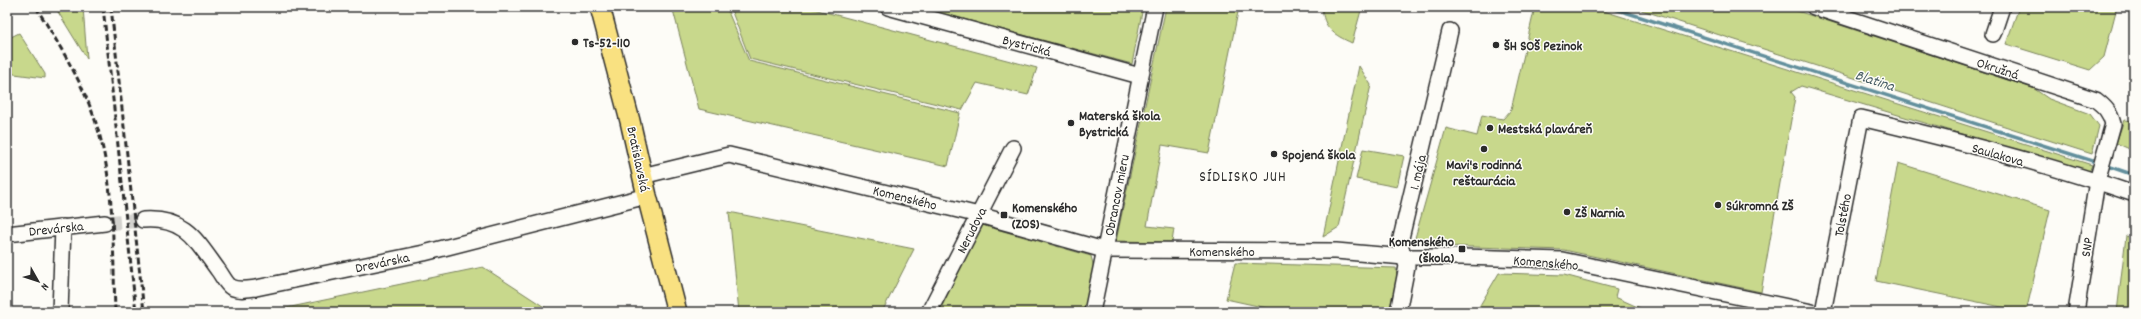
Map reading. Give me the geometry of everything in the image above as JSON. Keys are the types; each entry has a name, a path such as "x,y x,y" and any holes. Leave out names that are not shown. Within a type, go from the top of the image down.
{"main road":[{"name":"Bratislavská","path":"600,7 677,312"}],"street":[{"name":"Bystrická","path":"888,7 916,10 1140,76"},
{"name":"Obrancov mieru","path":"1092,312 1155,7"},
{"name":"Okružná","path":"1814,7 2096,100 2111,114 2113,124 2098,177"},
{"path":"1993,34 2002,7"},
{"name":"1. mája","path":"1398,312 1407,266 1401,248 1401,238 1450,31"},
{"name":"Saulakova","path":"1861,118 2098,177 2134,194"},
{"name":"Tolstého","path":"1823,312 1861,118"},
{"name":"Nerudova","path":"929,312 1013,148"},
{"name":"Komenského","path":"642,176 729,155 979,215 1104,250 1336,251 1404,257 1562,260 1812,312"},
{"name":"SNP","path":"2076,312 2098,177"},
{"name":"Drevárska","path":"143,220 156,219 171,222 185,229 194,238 231,287 242,290 424,253 647,196"},
{"name":"Drevárska","path":"7,234 63,227 105,224"},
{"path":"60,312 63,227"}],"green space":[{"path":"55,7 83,7 87,59"},
{"path":"685,7 726,7 749,61 960,113 948,166 699,109 673,10"},
{"path":"730,7 806,7 1037,68 1028,95 977,83 962,110 750,59"},
{"path":"931,7 1143,7 1132,64 933,11"},
{"path":"1166,7 1239,7 1209,153 1162,145 1147,226 1174,229 1172,242 1116,241"},
{"path":"1322,7 1362,7 1352,43 1335,34 1327,26"},
{"path":"1535,7 1591,7 2092,165 2089,172 1801,86 1791,92 1795,97 1761,292 1564,250 1445,246 1415,238 1446,128 1477,136 1482,115 1503,119 1511,110"},
{"path":"1632,7 1785,7 2033,88 2049,99 2090,114 2099,126 2092,154"},
{"path":"2019,7 2117,7 2104,57 2090,70 2006,44"},
{"path":"19,33 45,74 45,78 7,73 7,39"},
{"path":"1359,66 1371,85 1339,227 1323,237"},
{"path":"2124,120 2134,121 2134,151 2116,143"},
{"path":"1363,149 1404,156 1397,187 1356,179"},
{"path":"1898,163 2050,210 2026,312 1876,281"},
{"path":"729,212 914,249 882,312 739,312"},
{"path":"982,225 1091,256 1094,268 1085,312 939,312"},
{"path":"2126,236 2134,238 2134,312 2117,312"},
{"path":"1235,263 1396,268 1397,277 1389,312 1285,312 1226,299"},
{"path":"483,267 552,312 267,312"},
{"path":"1499,273 1564,275 1617,289 1615,297 1649,312 1476,312"}],"waterway":[{"name":"Blatina","path":"1609,7 2099,163"},
{"name":"Blatina","path":"2105,165 2134,175"}],"tunnel":[{"path":"105,223 143,220"}],"railway":[{"path":"36,7 53,34 83,90 102,143 110,190 112,215 115,312"},
{"path":"103,7 136,312"},
{"path":"111,7 144,312"}],"place":[{"name":"Ts-52-110","path":"575,42"},
{"name":"ŠH SOŠ Pezinok","path":"1496,45"},
{"name":"Materská škola Bystrická","path":"1071,123"},
{"name":"Mestská plaváreň","path":"1490,128"},
{"name":"Mavi's rodinná reštaurácia","path":"1484,149"},
{"name":"Spojená škola","path":"1274,154"},
{"name":"Súkromná ZŠ","path":"1718,205"},
{"name":"ZŠ Narnia","path":"1567,212"},
{"name":"Komenského (ZOS)","path":"1004,215"},
{"name":"Komenského (škola)","path":"1462,249"}],"district":[{"name":"SÍDLISKO JUH","path":"1243,176"}]}
